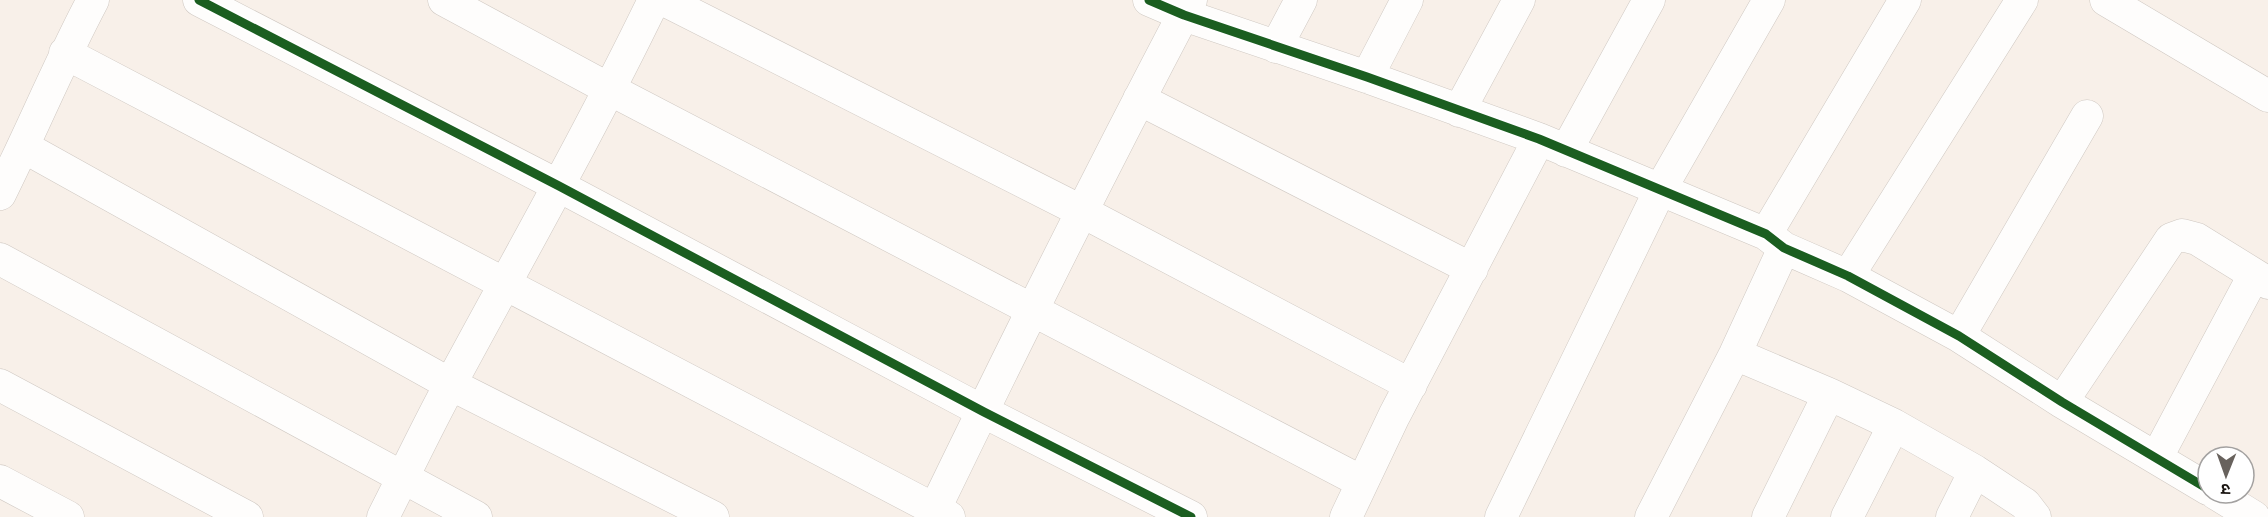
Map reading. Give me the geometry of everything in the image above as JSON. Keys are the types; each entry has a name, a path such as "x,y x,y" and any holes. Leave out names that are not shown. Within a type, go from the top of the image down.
{"street":[{"path":"0,194 24,147 65,53 93,0"},
{"path":"200,0 559,186 984,412 1191,517"},
{"path":"444,0 611,90 1362,482"},
{"path":"383,517 450,384 611,90 654,0"},
{"path":"664,0 1080,211 1411,385"},
{"path":"1149,0 1188,7 1276,47 1367,77 1552,145 1775,241 1848,276 1959,336 2062,402 2196,481"},
{"path":"1276,47 1301,0"},
{"path":"1367,77 1407,0"},
{"path":"1459,111 1519,0"},
{"path":"1346,517 1411,385 1472,269 1649,0"},
{"path":"1501,517 1660,190 1769,0"},
{"path":"1651,517 1735,354 1775,241 1905,0"},
{"path":"1848,276 2022,0"},
{"path":"2118,3 2268,96"},
{"path":"65,53 292,170 938,515 1032,308 1080,211 1188,7"},
{"path":"1139,99 1472,269"},
{"path":"1959,336 2086,116"},
{"path":"24,147 450,384 713,517"},
{"path":"2062,402 2171,239 2182,235 2197,239 2261,279 2157,457"},
{"path":"0,259 476,517"},
{"path":"1735,354 1829,394 1894,425 1976,471 2025,504 2035,517"},
{"path":"0,386 247,517"},
{"path":"1768,517 1829,394"},
{"path":"1847,517 1894,425"},
{"path":"1952,517 1976,471"},
{"path":"0,481 68,517"},
{"path":"2234,505 2254,517"}],"cycle path":[{"path":"199,0 559,186 984,412 1191,517"},
{"path":"1149,0 1184,15 1367,77 1539,139 1766,234 1784,248 1848,276 1959,336 2062,402 2196,482"}]}
